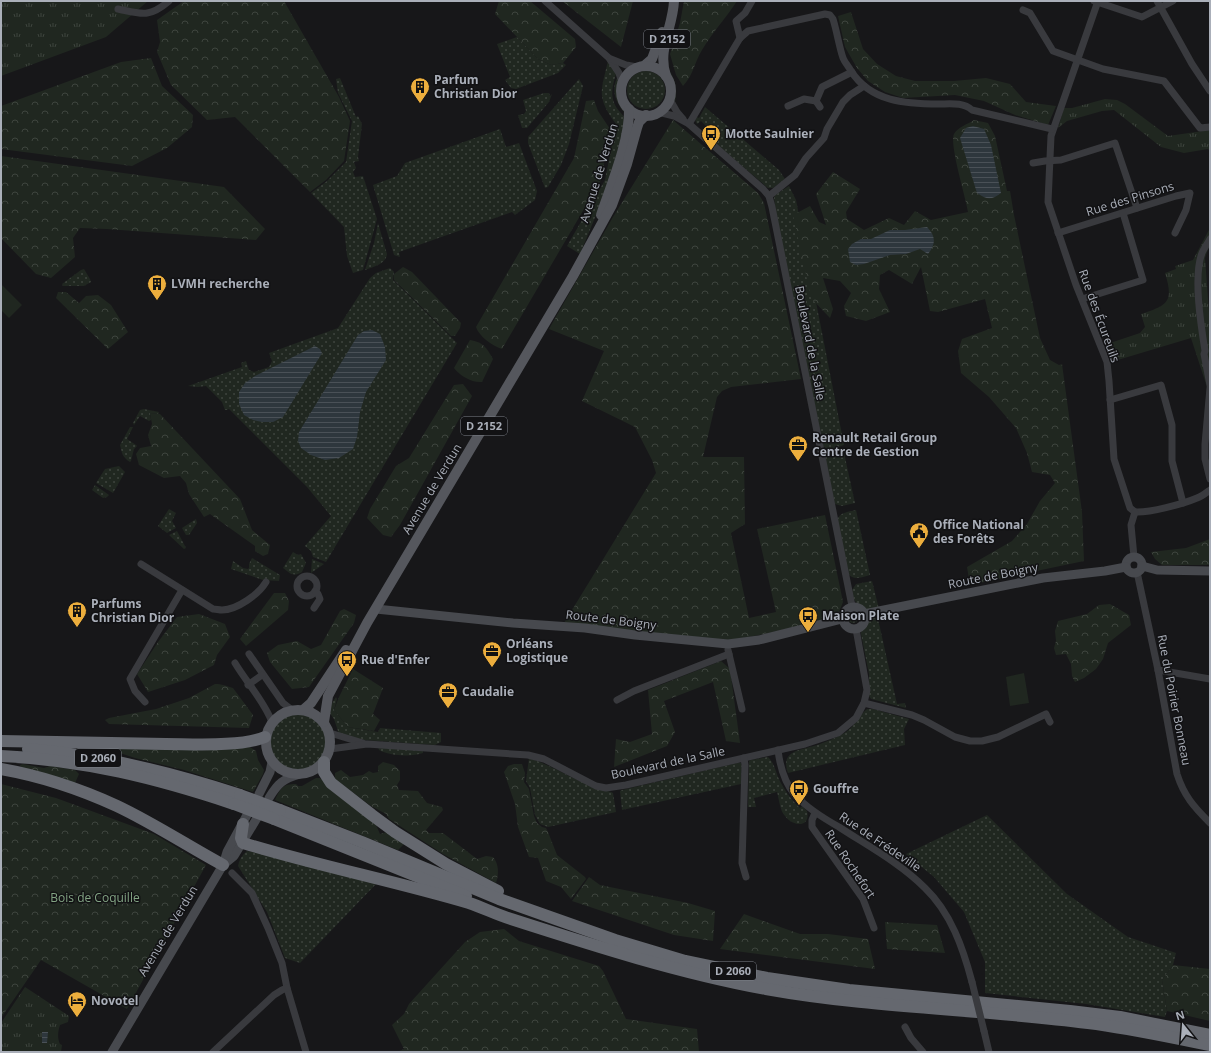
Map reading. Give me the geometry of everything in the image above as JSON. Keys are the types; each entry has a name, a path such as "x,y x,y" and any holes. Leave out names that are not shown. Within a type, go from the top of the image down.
{"highway":[{"path":"1,741 198,744 245,743 256,741 265,737"},
{"name":"D 2060","path":"1,747 54,751 108,759 194,780 237,800 277,815 527,920 589,943 630,956 728,981 782,991 852,1001 1087,1023 1210,1045"},
{"name":"D 2060","path":"1,756 56,761 116,770 237,800"},
{"path":"324,762 324,772 331,783 395,832 446,864 569,924"},
{"path":"1,769 59,783 92,795 118,807 228,869"},
{"name":"D 2060","path":"277,815 369,845 499,899 615,940 684,961 767,978 849,990 1120,1017 1210,1035"},
{"path":"245,819 242,838 243,843 473,904 508,918 589,943"}],"main road":[{"name":"D 2152","path":"641,67 652,59 663,31 669,1"},
{"name":"D 2152","path":"666,76 663,68 662,56 670,28 674,1"},
{"path":"650,66 660,70 666,76 671,92 668,102 662,110 650,116 646,116 634,113 624,104 620,90 628,73 641,67 650,66"},
{"name":"Avenue de Verdun","path":"591,243 623,148 628,124 629,109"},
{"name":"Avenue de Verdun","path":"324,722 328,696 367,623 569,282 612,205 627,164 637,128 646,116"},
{"name":"Avenue de Verdun","path":"303,710 311,703 351,642 367,623"},
{"path":"292,710 303,710 316,715 324,722 330,733 330,749 324,762 309,773 290,774 281,770 272,762 266,750 265,737 272,722 281,714 292,710"}],"street":[{"path":"118,9 146,14 154,12 169,1"},
{"path":"545,1 609,58 619,73 622,83"},
{"path":"740,38 736,21 745,13 752,1"},
{"path":"687,122 740,38 748,31 825,14 830,15 833,19 844,59 857,80 880,97 916,104 958,104 969,107 972,110 1052,129 1060,111 1096,1 1142,17 1158,4 1172,1"},
{"path":"1158,4 1192,64 1210,91"},
{"path":"1023,10 1030,13 1053,51 1103,69 1164,81 1200,128 1210,127"},
{"path":"609,58 626,65 641,67"},
{"path":"788,106 804,99 818,104 822,87 852,72"},
{"path":"769,196 795,175 806,158 824,138 827,129 843,102 850,95 864,86"},
{"name":"Boulevard de la Salle","path":"669,98 677,112 687,122 755,180 769,196 852,606"},
{"name":"Boulevard de la Salle","path":"658,112 674,116 687,122"},
{"name":"Rue des Écureuils","path":"1052,129 1048,202 1058,234 1107,362 1115,464 1130,508 1135,512"},
{"path":"1033,163 1061,160 1115,143 1137,208"},
{"name":"Rue des Pinsons","path":"1058,234 1137,208 1190,193 1186,210 1175,233"},
{"path":"1082,299 1143,280 1123,213"},
{"path":"1210,239 1202,253 1199,273 1199,316 1210,385"},
{"path":"1110,400 1161,385 1172,425 1172,462 1182,503"},
{"path":"1210,388 1205,444 1205,459 1210,479"},
{"path":"1134,556 1131,525 1135,512 1142,512 1182,503 1198,498 1210,490"},
{"path":"1134,556 1127,561 1126,567 1130,571 1140,569 1210,571"},
{"path":"1134,556 1141,560 1140,569"},
{"path":"141,564 213,609 222,610 236,607 244,603 264,586 266,582"},
{"name":"Route de Boigny","path":"864,614 1043,578 1105,571 1126,567"},
{"name":"Rue du Poirier Bonneau","path":"1140,569 1176,767 1181,786 1187,797 1210,823"},
{"path":"145,702 135,691 130,679 182,590"},
{"path":"314,608 320,599 315,591"},
{"path":"852,606 860,608 864,614 864,623 856,629 846,626 842,619 843,612 852,606"},
{"name":"Route de Boigny","path":"376,609 513,623 585,628 635,635 728,644 759,640 842,619"},
{"name":"Boulevard de la Salle","path":"330,749 367,744 528,755 544,759 596,786 606,788 626,785 822,740 838,733 856,718 864,703 867,690 856,629"},
{"path":"728,644 742,709"},
{"path":"249,654 262,675 283,703 292,710"},
{"path":"618,700 634,691 729,654"},
{"path":"235,663 248,685 268,712 272,722"},
{"path":"1158,670 1210,679"},
{"path":"248,685 262,675"},
{"path":"864,703 912,715 924,720 955,738 970,741 982,741 998,737 1046,714 1050,722"},
{"name":"Boulevard de la Salle","path":"330,733 367,744"},
{"name":"Rue de Frédeville","path":"778,750 782,772 795,795 815,813 897,864 927,890 947,916 959,939 967,960 989,1052"},
{"path":"744,758 742,863 746,877"},
{"path":"258,794 270,772 272,762"},
{"path":"269,798 280,782 288,777 300,774"},
{"name":"Rue Rochefort","path":"815,813 812,820 812,826 863,899 874,928"},
{"name":"Avenue de Verdun","path":"112,1052 190,918 228,869 234,856 257,818"},
{"name":"Avenue de Verdun","path":"228,869 227,852 245,819"},
{"path":"228,869 252,893 261,911 282,963 287,988 306,1052"},
{"path":"213,1052 274,995 287,988"},
{"path":"904,1027 923,1052"}],"green space":[{"path":"1,1 148,1 106,37 1,76"},
{"path":"184,1 284,1 339,97 350,121 344,161 326,180 310,192 235,117 207,120 171,85 157,52 160,42 157,20"},
{"path":"499,1 530,1 575,39 576,47 563,63 551,65 538,59 495,14"},
{"path":"562,1 633,1 621,47"},
{"path":"684,1 737,1 699,55 687,82 683,86 676,75 670,54 680,23"},
{"path":"851,12 863,49 877,64 896,76 915,81 954,81 986,78 1010,84 1026,102 1056,106 1048,125 1015,115 984,101 955,95 903,98 885,92 868,81 857,68 845,47 838,16"},
{"path":"517,37 538,59 551,65 563,63 566,65 558,73 516,89 511,88 505,80 510,77 497,44"},
{"path":"151,58 162,86 193,115 192,127 167,148 132,166 1,149 1,106 121,62"},
{"path":"608,61 616,74 612,93 614,103 626,118 610,181 580,254 567,246 605,180 616,124 605,107 602,94 603,80"},
{"path":"668,68 675,84 675,102 673,97 673,86"},
{"path":"642,71 650,71 660,76 664,83 664,97 660,104 650,109 642,109 632,104 630,101 627,94 627,86 632,76 635,74"},
{"path":"618,76 619,97 626,114 619,106 615,96 614,86"},
{"path":"340,78 356,117 358,116 362,124 358,157 359,161 354,162 356,168 353,172 355,177 363,176 377,219 363,270 353,273 347,256 344,227 311,193 327,181 346,162 352,121 338,93 336,79"},
{"path":"579,79 583,86 569,144 561,165 548,187 545,188 528,143 528,137"},
{"path":"544,93 549,93 550,96 552,94 549,102 527,128 522,128 518,115 524,114 526,111 523,100"},
{"path":"1105,99 1117,100 1125,104 1168,136 1210,130 1210,151 1208,149 1184,153 1161,147 1114,110 1102,111 1067,121 1058,128 1064,108 1072,108"},
{"path":"594,100 598,111 610,129 601,180 502,349 498,348 483,337 476,327 574,158 586,101"},
{"path":"705,107 779,170 785,179 773,188 768,188 708,137 713,133 701,121 697,124 695,120 697,117 699,118"},
{"path":"673,120 758,193 764,203 801,379 731,387 722,391 717,397 703,457 744,457 745,524 731,533 749,618 776,612 757,529 825,515 843,602 837,617 728,641 564,623 656,473 652,460 635,427 582,401 604,351 549,329 613,217"},
{"path":"974,120 988,123 995,136 1007,191 1010,191 1040,338 1050,360 1059,365 1062,364 1082,512 1084,561 970,585 967,567 1012,541 1027,524 1040,501 1055,483 1050,475 1032,472 1027,453 1016,428 989,397 961,373 958,351 962,339 992,328 985,299 938,312 930,311 921,267 912,284 889,270 880,275 879,289 890,312 866,321 846,316 844,306 851,293 840,281 823,278 833,309 830,318 811,298 793,215 810,206 819,222 826,225 816,194 833,172 860,189 846,212 847,219 864,230 889,218 904,225 915,211 931,220 968,212 953,140 954,134 958,129"},
{"path":"500,129 506,147 519,143 537,191 535,200 515,215 512,212 399,252 400,257 394,255 373,185 397,176 405,163"},
{"path":"1,156 224,187 265,229 256,240 80,228 73,238 75,257 51,278 36,274 1,238"},
{"path":"789,186 796,200 844,445 830,450 822,446 778,227 774,198 775,195"},
{"path":"378,223 387,254 382,263 365,270 374,243"},
{"path":"1210,228 1210,244 1205,258 1210,326 1210,425 1207,453 1210,464 1210,485 1202,457 1207,387 1191,338 1111,362 1107,344 1140,333 1145,327 1141,314 1163,305 1166,301 1169,290 1165,273 1176,269 1175,266 1193,260"},
{"path":"403,267 412,272 461,323 455,336 451,336 394,280 394,274"},
{"path":"390,268 394,272 393,280 457,343 326,562 313,557 311,551 305,546 304,547 331,516 307,487 229,409 225,410 222,402 206,386 188,386 242,367 241,363 246,361 249,370 254,372 269,367 272,361 269,353 338,328 370,278 376,273"},
{"path":"84,269 91,282 84,286 63,286 62,284"},
{"path":"1,284 22,305 9,318 1,310"},
{"path":"58,292 66,292 79,303 86,296 98,295 111,305 128,332 108,349 56,298"},
{"path":"470,340 478,342 484,346 493,359 482,382 466,378 454,368"},
{"path":"463,384 472,396 400,525 391,537 383,535 367,518 370,509 396,466 409,458 454,385"},
{"path":"144,409 159,412 158,414 150,413 151,420 149,421 140,416 134,425 133,423 140,410"},
{"path":"150,413 160,414 240,499 252,530 270,545 268,554 263,556 255,551 255,546 210,514 204,517 189,494 186,483 180,476 164,478 139,465 136,454 140,448 151,446 148,435 152,424"},
{"path":"130,427 133,427 127,439 137,446 134,449 130,462 124,457 120,445"},
{"path":"844,453 855,503 842,506 835,504 825,460 826,457"},
{"path":"119,466 125,472 113,493 96,483 105,469"},
{"path":"95,485 109,495 103,498 92,490"},
{"path":"169,509 176,513 172,521 176,528 167,533 158,526"},
{"path":"856,510 870,575 855,578 848,574 837,521 842,514"},
{"path":"196,519 197,523 189,535 186,535 182,528"},
{"path":"177,531 186,548 184,549 169,535"},
{"path":"1210,539 1210,565 1162,565 1155,559 1151,552 1186,548"},
{"path":"293,552 298,555 301,554 306,563 302,572 299,574 291,574 283,568"},
{"path":"252,558 280,575 279,581 263,580 231,569 233,561 243,568 248,569"},
{"path":"312,559 324,564 311,573"},
{"path":"872,581 879,609 865,610 854,599 852,590 856,584"},
{"path":"274,593 285,593 289,601 288,610 246,646 240,639"},
{"path":"1110,604 1129,615 1131,625 1108,643 1103,659 1096,669 1084,678 1075,682 1072,676 1071,664 1066,654 1056,655 1054,648 1056,641 1055,631 1058,621 1087,614 1099,605"},
{"path":"344,609 356,615 354,623 309,687 292,689 270,662 267,653 278,645 297,641 311,649 321,645 340,611"},
{"path":"851,613 855,613 857,614 857,622 851,623 848,620 848,616"},
{"path":"199,614 225,624 230,637 217,655 214,665 185,680 148,692 137,674 177,617"},
{"path":"873,617 878,619 897,704 905,703 906,708 871,699 869,696 869,674 861,634 865,624"},
{"path":"721,661 730,669 740,743 726,741 713,682 664,701 675,732 667,746 614,767 616,739 630,742 652,734 648,690"},
{"path":"353,669 383,688 373,714 380,720 374,731 348,727 334,710"},
{"path":"1024,673 1029,703 1010,706 1006,677"},
{"path":"215,684 233,688 253,715 249,728 109,724 105,720 156,709 189,698"},
{"path":"336,697 337,699 334,710 348,727 378,732 380,728 441,733 441,742 435,745 364,740 339,734 334,719 329,712 330,706"},
{"path":"867,709 873,709 909,719 904,729 905,745 788,773 786,765 787,759 790,755 800,749 826,742 846,732"},
{"path":"297,713 308,715 321,726 324,731 326,742 324,753 313,766 308,769 297,771 286,769 273,758 270,753 268,742 270,731 281,718 286,715"},
{"path":"119,747 218,749 250,747 256,751 258,760 264,770 253,792 184,770 120,753"},
{"path":"378,747 423,750 423,753 413,755 394,755 379,750"},
{"path":"768,757 773,764 780,781 793,801 800,808 802,806 807,811 808,817 804,823 797,824 788,820 783,814 777,792 754,798 756,807 748,807 749,761"},
{"path":"529,758 550,766 580,781 613,793 616,812 548,827 540,824 535,815 530,788 526,781"},
{"path":"383,762 394,765 400,771 400,780 397,785 399,790 418,791 427,803 442,807 443,810 426,830 429,833 443,833 477,859 486,856 493,857 498,869 496,883 443,854 389,819 386,814 371,806 335,779 335,773 341,770 350,777 363,775 369,771 373,773 378,772 378,766"},
{"path":"741,763 742,767 741,784 622,810 620,791 622,790"},
{"path":"23,764 44,768 50,766 75,770 79,774 75,783 21,768 20,765"},
{"path":"522,764 525,773 524,782 529,789 534,816 537,823 546,828 557,855 586,879 571,899 561,887 546,881 538,858 529,857 518,827 515,804 504,772 508,766"},
{"path":"316,778 320,778 376,825 380,834 387,832 404,844 398,850 275,800 282,788 285,786 296,784 298,786 302,786"},
{"name":"Bois de Coquille","path":"1,784 56,798 154,834 206,865 127,1009 41,960 1,1018"},
{"path":"987,815 1067,894 1128,937 1176,953 1173,965 1162,980 1167,1011 1165,1017 1086,1004 985,993 985,962 964,912 934,877 906,854"},
{"path":"247,851 378,882 300,963 285,958 267,912 238,866 241,858"},
{"path":"589,877 600,885 688,903 715,911 713,941 674,935 572,901"},
{"path":"744,914 800,934 828,934 868,939 875,969 720,949"},
{"path":"885,922 937,925 945,953 887,949"},
{"path":"504,929 519,941 599,966 603,971 626,1019 697,1029 699,1052 397,1052 404,1049 392,1025 404,1014 409,1004 465,942 480,932"},
{"path":"1173,965 1210,969 1210,1021 1167,1011 1162,980"},
{"path":"25,987 69,1016 68,1022 60,1025 58,1034 58,1039 62,1045 61,1052 1,1052 1,1023"}],"shaded area":[{"path":"973,126 984,129 991,145 1001,193 992,198 984,197 977,193 960,138 966,128"},
{"path":"927,227 930,230 934,240 928,254 920,249 906,254 890,255 864,264 856,265 850,262 848,249 852,244 861,239 871,239 890,230 905,230"},
{"path":"372,330 380,334 385,347 386,360 366,392 360,412 357,437 353,449 339,458 325,460 311,455 301,448 298,441 299,432 358,335 364,331"},
{"path":"315,346 320,349 322,353 283,417 273,422 262,422 253,420 244,415 239,404 239,392 245,383 255,376"},
{"path":"42,1032 48,1032 47,1043 42,1043"}],"place":[{"name":"Parfum Christian Dior","path":"420,104"},
{"name":"Motte Saulnier","path":"711,151"},
{"name":"LVMH recherche","path":"157,301"},
{"name":"Renault Retail Group Centre de Gestion","path":"798,462"},
{"name":"Office National des Forêts","path":"919,549"},
{"name":"Parfums Christian Dior","path":"77,628"},
{"name":"Maison Plate","path":"808,633"},
{"name":"Orléans Logistique","path":"492,668"},
{"name":"Rue d'Enfer","path":"347,677"},
{"name":"Caudalie","path":"448,709"},
{"name":"Gouffre","path":"799,806"},
{"name":"Novotel","path":"77,1018"}]}
